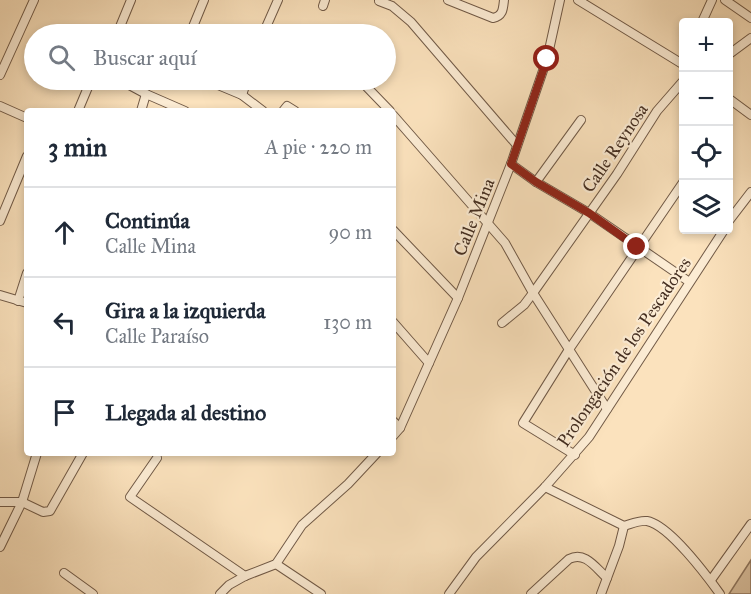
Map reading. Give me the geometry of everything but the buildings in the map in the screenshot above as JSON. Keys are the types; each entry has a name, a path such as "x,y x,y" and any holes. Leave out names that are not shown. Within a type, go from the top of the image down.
{"street":[{"path":"0,75 34,0"},
{"path":"121,24 131,0"},
{"path":"194,24 204,0"},
{"path":"267,24 278,0"},
{"path":"448,0 493,18 498,17 502,12 504,0"},
{"name":"Calle Mina","path":"396,433 400,429 458,298 511,164 547,59 560,0"},
{"path":"578,0 679,62"},
{"path":"704,18 712,0"},
{"path":"725,0 751,18"},
{"path":"380,2 392,6 411,22 516,144"},
{"path":"733,52 751,38"},
{"name":"Calle Reynosa","path":"502,323 524,305 533,293 617,174 657,111 679,86"},
{"path":"79,108 87,90"},
{"path":"139,90 178,108"},
{"path":"230,90 242,95 259,108"},
{"path":"242,95 244,90"},
{"path":"370,90 387,108"},
{"path":"142,108 146,94"},
{"path":"733,101 751,116"},
{"path":"0,106 24,117"},
{"path":"396,118 505,243 568,351 607,409"},
{"path":"536,182 581,120"},
{"path":"0,221 24,163"},
{"path":"511,164 536,182 589,213 688,281"},
{"path":"575,455 523,423 637,247 679,188"},
{"path":"733,217 751,192"},
{"path":"396,233 458,298"},
{"name":"Prolongación de los Pescadores","path":"449,594 476,557 545,487 589,437 688,281 721,234"},
{"path":"18,301 24,282"},
{"path":"0,295 24,302"},
{"path":"396,325 429,363"},
{"path":"396,424 400,429"},
{"path":"0,548 22,502 35,456"},
{"path":"0,502 22,502 44,512 50,510 81,456"},
{"path":"220,594 229,585 245,576 276,564 302,525 348,484 374,456"},
{"path":"157,458 130,496 245,576"},
{"path":"545,487 624,526 639,521 649,521 690,555 720,594"},
{"path":"601,594 624,526"},
{"path":"711,580 750,528"},
{"path":"531,594 569,559 577,555 583,556 607,578"},
{"path":"276,564 318,593"},
{"path":"64,573 93,594"}],"shaded area":[{"path":"751,560 751,594 729,594"}],"route":[{"path":"547,59 511,164 536,182 589,213 637,247"}]}
